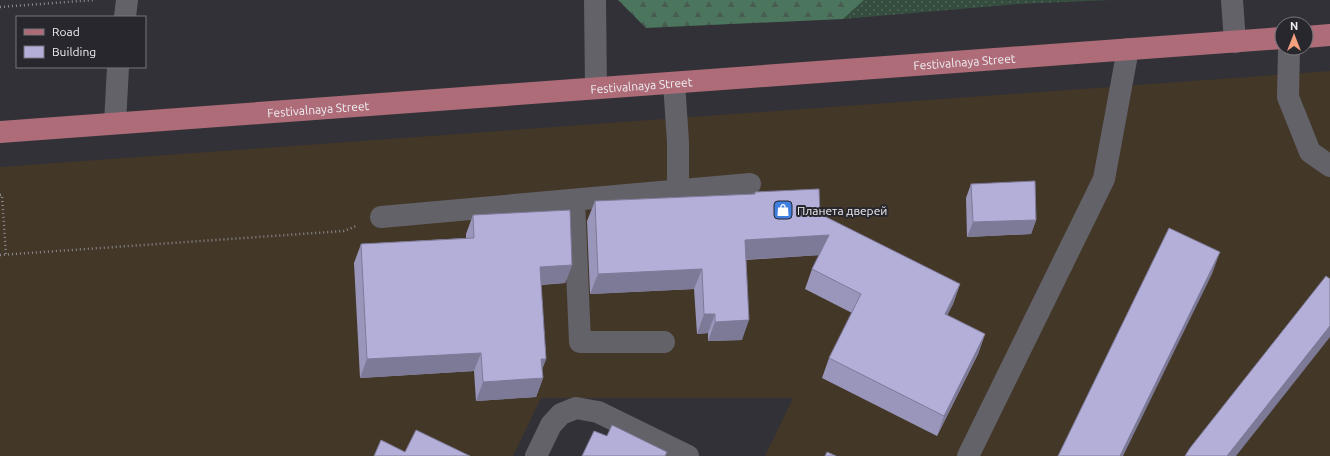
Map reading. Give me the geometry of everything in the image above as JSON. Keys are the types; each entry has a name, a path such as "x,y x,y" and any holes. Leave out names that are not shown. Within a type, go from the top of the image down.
{"main road":[{"path":"1314,36 1330,35"},
{"name":"Festivalnaya Street","path":"0,132 1274,39"}],"street":[{"path":"125,16 127,0"},
{"path":"595,0 596,88"},
{"path":"1232,0 1236,42"},
{"path":"968,456 1104,179 1128,49"},
{"path":"1289,56 1288,97 1310,152 1330,166"},
{"path":"115,123 118,68"},
{"path":"674,83 678,142 678,190"},
{"path":"381,217 750,184"},
{"path":"574,200 580,342 664,342"},
{"path":"536,456 551,425 561,414 576,408 598,412 688,456"}],"path":[{"path":"0,8 94,0"},
{"path":"0,195 2,195 6,255"},
{"path":"0,255 344,231 381,217"}],"shaded area":[{"path":"1330,71 1330,456 765,456 793,398 541,398 513,456 0,456 0,167"}],"green space":[{"path":"618,0 864,0 843,19 646,28"},
{"path":"864,0 1111,0 1018,4 843,19"}],"building":[{"path":"1035,181 1036,220 973,222 971,184"},
{"path":"819,189 820,214 960,284 945,314 985,334 944,416 829,358 861,294 812,269 829,235 745,240 749,320 715,322 715,314 704,314 702,269 598,274 595,201 755,194 755,192"},
{"path":"570,210 572,265 540,267 546,359 541,359 543,378 483,382 481,353 367,359 361,244 474,238 473,215"},
{"path":"1169,228 1220,252 1120,456 1058,456"},
{"path":"1326,276 1330,279 1330,326 1227,456 1185,456 1190,448"},
{"path":"612,425 667,452 665,456 582,456 594,431 607,436"},
{"path":"416,430 470,456 374,456 381,440 405,452"},
{"path":"827,452 836,456 825,456"}],"place":[{"name":"Планета дверей","path":"783,210"}]}
